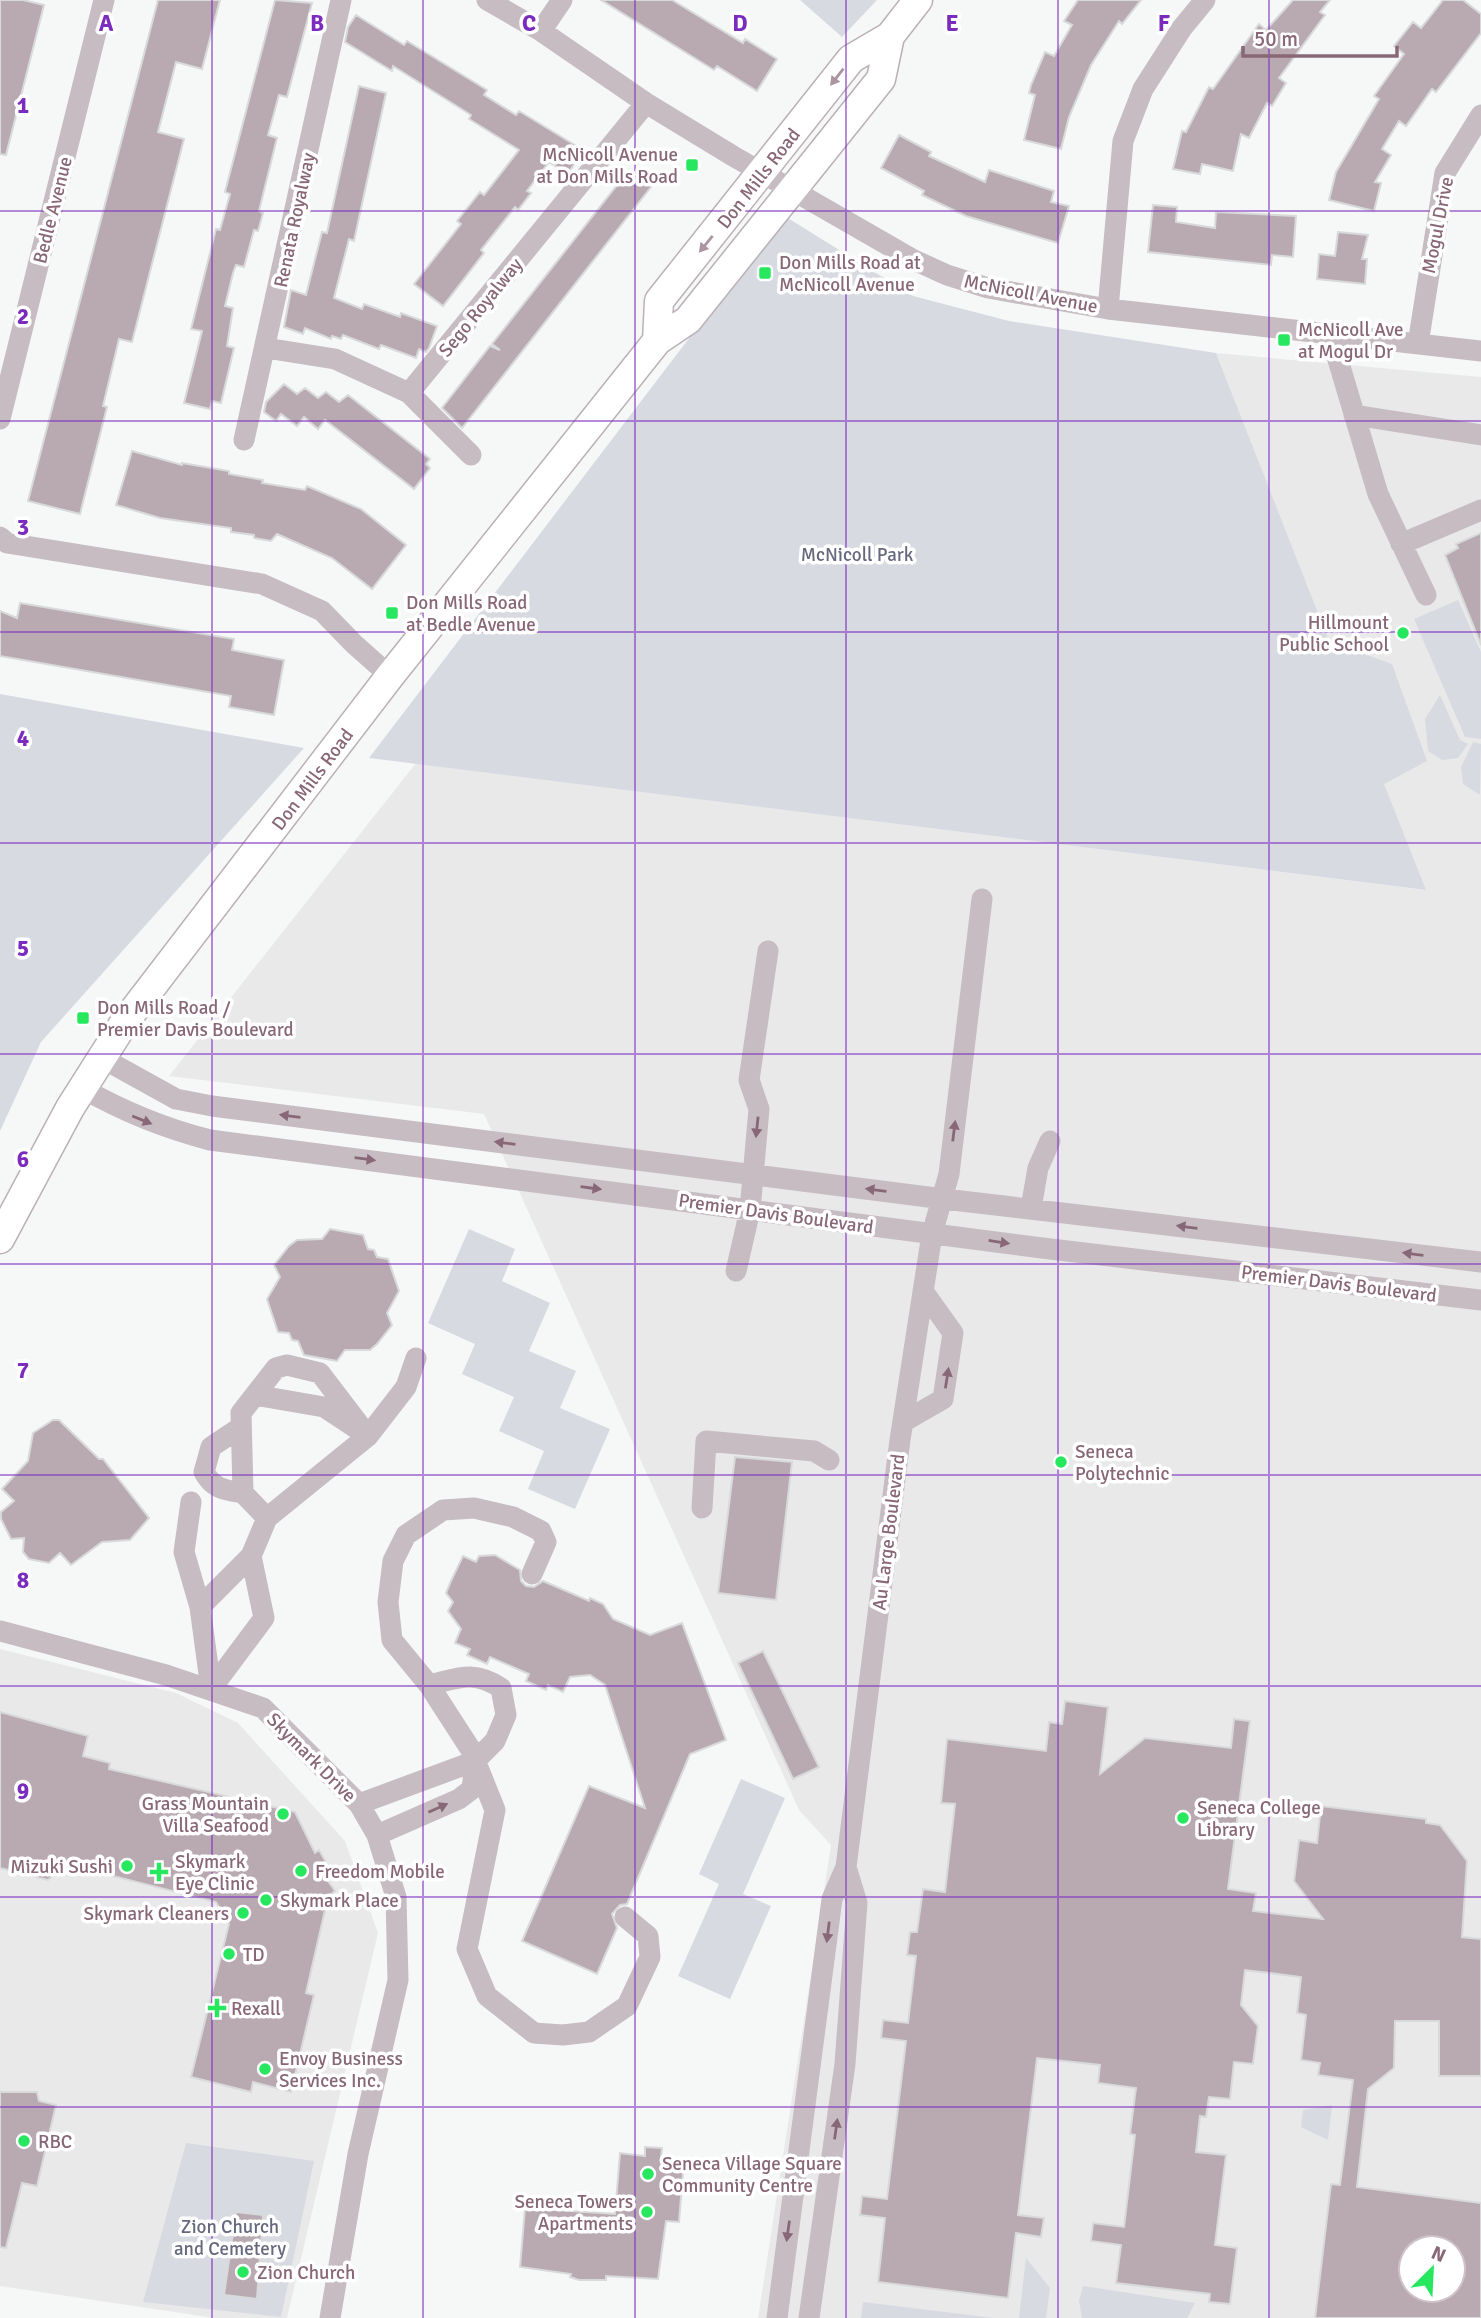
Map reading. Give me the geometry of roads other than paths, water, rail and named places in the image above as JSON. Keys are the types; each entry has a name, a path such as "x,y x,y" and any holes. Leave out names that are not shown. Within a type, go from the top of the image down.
{"main road":[{"name":"Don Mills Road","path":"657,341 659,301 851,59 890,36 918,0"},
{"name":"Don Mills Road","path":"0,1239 82,1088 124,1023 390,676 657,341 688,320 881,79 890,36"}],"street":[{"name":"Bedle Avenue","path":"0,419 104,0"},
{"name":"Renata Royalway","path":"244,440 341,0"},
{"name":"McNicoll Avenue","path":"487,0 541,31 646,103 914,260 947,275 988,288 1108,309 1481,351"},
{"path":"541,31 562,0"},
{"path":"1108,309 1123,141 1143,89 1182,28 1205,0"},
{"name":"Sego Royalway","path":"409,394 646,103"},
{"name":"Mogul Drive","path":"1418,344 1445,173 1481,115"},
{"path":"1330,333 1378,494 1426,595"},
{"path":"266,348 335,359 409,394 471,455"},
{"path":"1354,415 1481,435"},
{"path":"1401,544 1481,510"},
{"path":"0,537 7,543 262,584 322,611 390,676"},
{"name":"Au Large Boulevard","path":"777,2318 832,1899 846,1867 902,1422 932,1234 944,1199 982,899"},
{"path":"736,1270 750,1210 759,1109 749,1080 768,951"},
{"name":"Premier Davis Boulevard","path":"102,1058 176,1100 200,1104 944,1199 1481,1262"},
{"name":"Premier Davis Boulevard","path":"82,1088 123,1112 159,1127 210,1140 932,1234 1481,1300"},
{"path":"1031,1208 1038,1168 1050,1141"},
{"path":"902,1422 943,1399 945,1387 953,1333 923,1291"},
{"path":"200,1607 251,1556 267,1518 368,1436 406,1387 416,1358"},
{"path":"243,1493 241,1413 276,1368 288,1365 320,1373 368,1436"},
{"path":"255,1395 324,1407 368,1436"},
{"path":"241,1427 211,1447 204,1472 210,1483 223,1490 243,1493 267,1518"},
{"path":"702,1507 706,1441 814,1451 829,1460"},
{"path":"191,1502 184,1552 200,1607 211,1689"},
{"path":"532,1574 546,1542 541,1531 513,1517 474,1508 443,1510 406,1535 393,1561 388,1602 392,1640 429,1685 475,1762 495,1810 467,1949 487,1996 534,2033 563,2035 589,2032 627,2006 650,1957 648,1936 625,1917"},
{"path":"211,1689 264,1618 251,1556"},
{"name":"Skymark Drive","path":"0,1631 211,1689 263,1708 359,1804 377,1835 397,1897 398,1980 358,2154 330,2318"},
{"path":"359,1804 475,1762 495,1741 506,1715 501,1688 484,1677 470,1676 429,1685"},
{"path":"377,1835 459,1799 472,1788 475,1762"},
{"name":"Au Large Boulevard","path":"808,2318 845,2064 857,1903 846,1867"}],"place":[{"name":"McNicoll Avenue at Don Mills Road","path":"692,165"},
{"name":"Don Mills Road at McNicoll Avenue","path":"765,273"},
{"name":"McNicoll Ave at Mogul Dr","path":"1284,340"},
{"name":"Don Mills Road at Bedle Avenue","path":"392,613"},
{"name":"Hillmount Public School","path":"1403,633"},
{"name":"Don Mills Road / Premier Davis Boulevard","path":"83,1018"},
{"name":"Seneca Polytechnic","path":"1061,1462"},
{"name":"Grass Mountain Villa Seafood","path":"283,1814"},
{"name":"Seneca College Library","path":"1183,1818"},
{"name":"Mizuki Sushi","path":"127,1866"},
{"name":"Freedom Mobile","path":"301,1871"},
{"name":"Skymark Eye Clinic","path":"159,1872"},
{"name":"Skymark Place","path":"266,1900"},
{"name":"Skymark Cleaners","path":"243,1913"},
{"name":"TD","path":"229,1954"},
{"name":"Rexall","path":"217,2008"},
{"name":"Envoy Business Services Inc.","path":"265,2069"},
{"name":"RBC","path":"24,2141"},
{"name":"Seneca Village Square Community Centre","path":"648,2174"},
{"name":"Seneca Towers Apartments","path":"647,2212"},
{"name":"Zion Church","path":"243,2272"}],"park label":[{"name":"McNicoll Park","path":"857,554"},
{"name":"Zion Church and Cemetery","path":"230,2237"}]}
